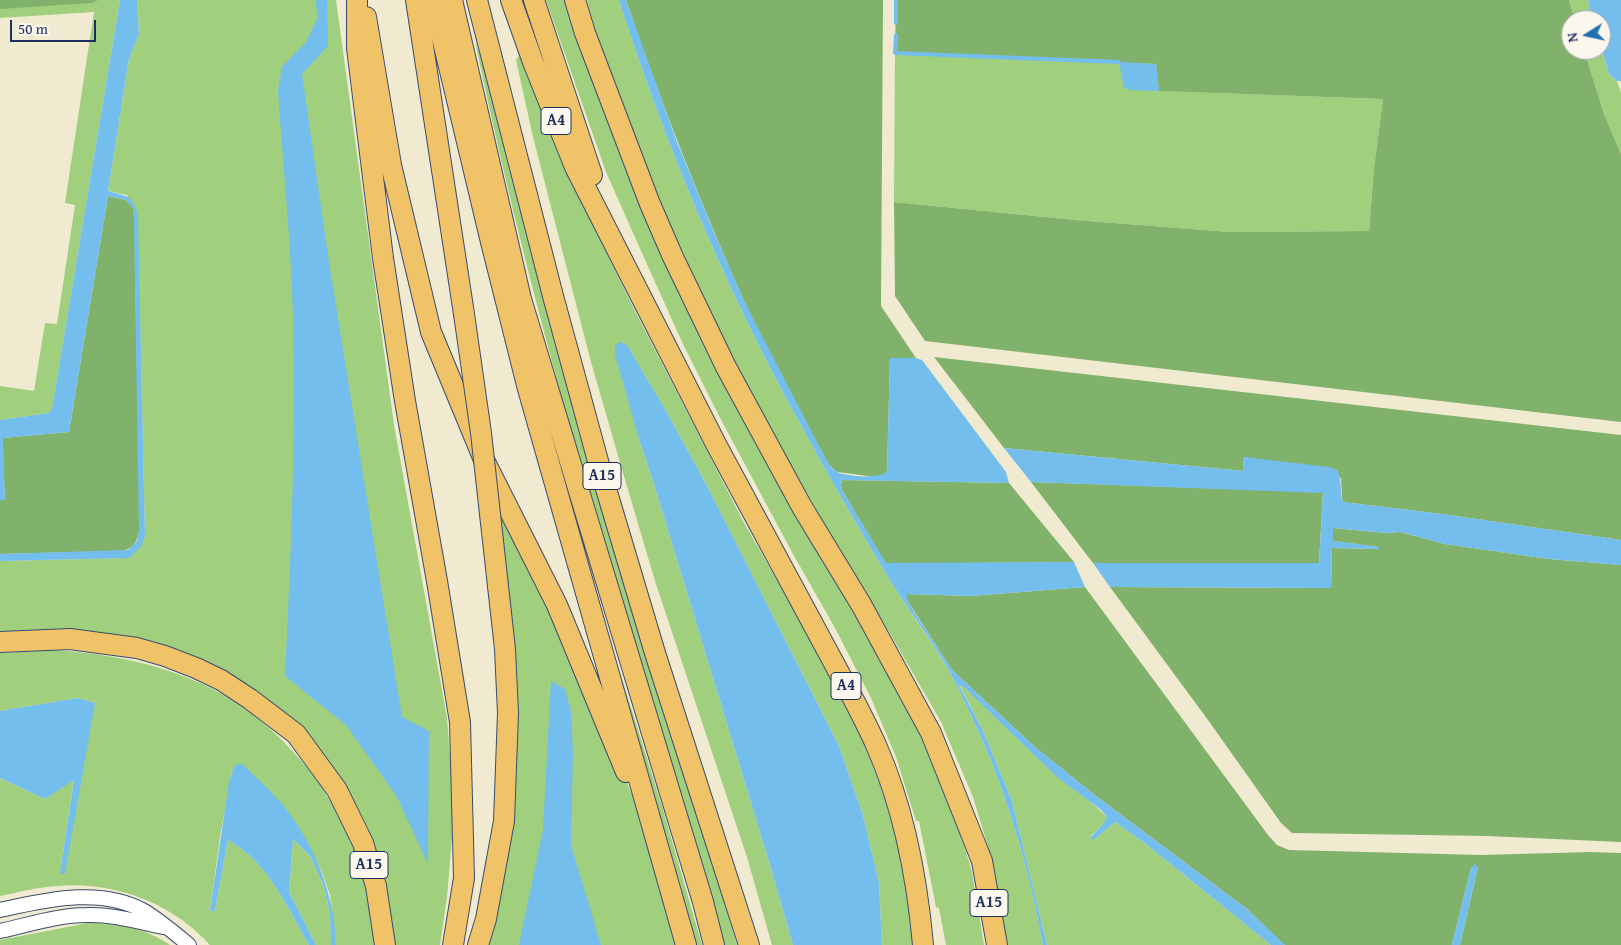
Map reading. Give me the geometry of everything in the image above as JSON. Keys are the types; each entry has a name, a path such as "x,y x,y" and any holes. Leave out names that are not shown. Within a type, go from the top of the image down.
{"highway":[{"path":"357,0 357,48 383,258 405,402 460,722 464,878 453,945"},
{"name":"A15","path":"363,0 374,54 391,165 431,332 484,460 557,605 664,864"},
{"path":"416,0 481,433 505,649 508,713 504,821 486,919 478,945"},
{"name":"A15","path":"433,0 490,242 528,389 686,945"},
{"name":"A15","path":"452,0 520,299 703,902 714,945"},
{"name":"A15","path":"477,0 553,296 602,472 655,653 748,945"},
{"name":"A4","path":"512,0 533,62 575,167 718,446 856,704 876,746 893,790 909,851 920,909 923,945"},
{"name":"A4","path":"534,0 612,237"},
{"name":"A15","path":"575,0 585,33 672,257 726,367 802,507 862,606 931,733 982,861 997,945"},
{"name":"A15","path":"0,642 70,639 124,646 165,656 221,680 250,699 296,734 337,790 363,843 376,886 385,945"},
{"name":"A15","path":"982,861 990,945"}],"street":[{"path":"1,909 52,899 94,898 129,905 145,911 189,945"},
{"path":"3,930 67,917 88,915 114,917 166,927"}],"green space":[{"path":"0,0 120,0 52,410 49,413 0,420 0,386 34,391 45,323 57,324 75,205 65,203 94,12 0,18"},
{"path":"0,0 98,0 92,3 0,9"},
{"path":"137,0 336,0 394,425 447,718 453,792 452,838 447,897 440,945 391,945 336,777 212,668 0,636 0,561 129,558 145,536 140,318 127,195 108,191 129,59 139,34"},
{"path":"546,0 566,0 598,92 859,620 928,746 953,808 972,872 984,945 946,945 939,908 936,907 919,821 916,821 896,757 871,698 835,628 719,416 682,342 606,172"},
{"path":"587,0 619,0 676,160 721,265 770,368 888,577 948,669 960,692 992,764 1013,823 1030,884 1043,945 1008,945 989,850 973,797 941,722 825,525 728,353 637,150 602,57"},
{"path":"626,0 883,0 881,306 916,358 890,359 887,471 883,475 875,477 837,472 829,465 817,443 752,319 712,227 653,76"},
{"path":"896,0 1569,0 1572,10 1561,10 1561,60 1587,60 1604,114 1621,154 1621,422 925,341 895,296 894,202 1075,220 1230,232 1369,231 1374,168 1383,99 1159,91 1156,64 895,53"},
{"path":"1569,0 1588,0 1590,10 1572,10"},
{"path":"475,41 498,104 697,810 737,945 723,945 589,496 528,269"},
{"path":"895,53 1156,64 1160,91 1383,99 1374,168 1369,231 1230,232 1075,220 894,202"},
{"path":"520,54 571,180 635,311 743,521 812,642 865,745 883,793 899,847 911,911 915,945 882,945 879,883 863,815 839,746 705,482 630,350 638,436 793,945 772,945 747,857 655,581 591,362 533,137 516,60"},
{"path":"1587,60 1605,60 1609,74 1617,81 1621,93 1621,154 1604,114"},
{"path":"108,196 126,200 133,208 134,218 140,524 138,538 130,548 121,551 0,554 0,500 5,500 2,438 69,432"},
{"path":"508,286 598,603 662,806 702,945 694,945 593,603"},
{"path":"934,357 1621,435 1621,540 1442,514 1343,502 1341,478 1244,457 1243,471 1004,448"},
{"path":"842,480 1009,483 1074,562 886,564 842,490"},
{"path":"1031,482 1323,492 1319,563 1093,563"},
{"path":"487,484 553,607 648,833 675,945 485,945 510,822"},
{"path":"1333,528 1386,533 1400,532 1445,544 1549,559 1621,565 1621,842 1487,836 1292,833 1281,823 1110,587 1331,588 1332,548 1379,549 1379,547 1332,541"},
{"path":"1085,587 1277,845 1289,850 1481,855 1621,853 1621,945 1460,945 1478,867 1471,868 1452,945 1285,945 1282,943 1247,909 1096,796 1036,748 952,670 907,600 907,594 970,596"},
{"path":"55,650 123,659 168,670 210,688 230,699 260,720 287,745 311,773 332,804 350,838 363,872 372,908 375,945 336,945 330,895 322,872 296,823 232,771 220,837 210,911 215,911 228,840 242,849 265,873 275,886 309,945 210,945 178,917 160,907 120,891 100,887 78,885 50,887 0,896 0,778 45,799 74,779 60,873 95,703 78,698 0,711 0,653"},
{"path":"959,684 1107,817 1104,823 1090,837 1096,838 1115,822 1147,845 1271,945 1047,945 1012,801 984,733"},
{"path":"293,839 310,856 323,884 330,913 331,945 316,945 289,892"},
{"path":"88,923 110,924 131,928 151,934 170,945 0,945 0,940"}],"water":[{"path":"120,0 137,0 139,34 129,59 108,191 129,198 134,205 138,218 145,536 141,547 129,558 0,561 0,554 128,550 137,541 139,531 134,218 133,208 126,200 108,196 69,432 3,438 5,500 0,500 0,420 49,413 52,409"},
{"path":"315,0 327,0 328,46 302,74 329,262 402,717 429,731 428,864 397,797 346,725 285,676 292,497 294,362 291,260 278,90 282,67 306,42 318,17"},
{"path":"619,0 626,0 677,142 745,303 829,465 839,473 857,476 878,476 887,471 890,358 916,358 922,360 1006,472 1009,483 842,480 842,490 886,563 1074,562 1085,587 970,596 907,594 907,600 952,670 1036,748 1096,796 1247,909 1285,945 1271,945 1147,845 1115,822 1096,838 1090,838 1107,817 1101,810 1057,777 964,687 959,685 984,733 1012,801 1047,945 1043,945 1030,884 1013,823 980,735 948,669 888,577 853,518 770,368 721,265 676,160"},
{"path":"1588,0 1621,0 1621,81 1617,81 1609,74 1605,60 1611,60 1611,10 1590,10"},
{"path":"1119,62 1156,64 1159,91 1129,90 1124,87"},
{"path":"620,342 627,345 705,482 839,746 863,815 879,883 882,945 793,945 638,436 615,354 615,346"},
{"path":"1004,448 1243,471 1244,457 1329,467 1337,470 1339,474 1343,502 1442,514 1621,540 1621,565 1549,559 1445,544 1400,532 1386,533 1333,528 1333,541 1379,547 1379,549 1332,548 1331,588 1110,587 1093,563 1319,563 1323,493 1031,482"},
{"path":"551,681 565,689 571,712 573,752 571,845 601,945 519,945 543,830"},
{"path":"78,698 95,703 65,874 60,873 74,780 45,799 0,778 0,711"},
{"path":"237,764 242,764 272,793 286,809 309,844 318,863 331,904 336,945 331,945 330,913 323,884 310,856 293,839 289,892 316,945 309,945 275,886 265,873 242,849 228,840 215,911 210,911 229,782 234,767"},
{"path":"1474,864 1478,867 1460,945 1452,945 1471,868"}],"waterway":[{"path":"896,0 896,23"},
{"path":"896,35 895,53 1119,62"}]}
